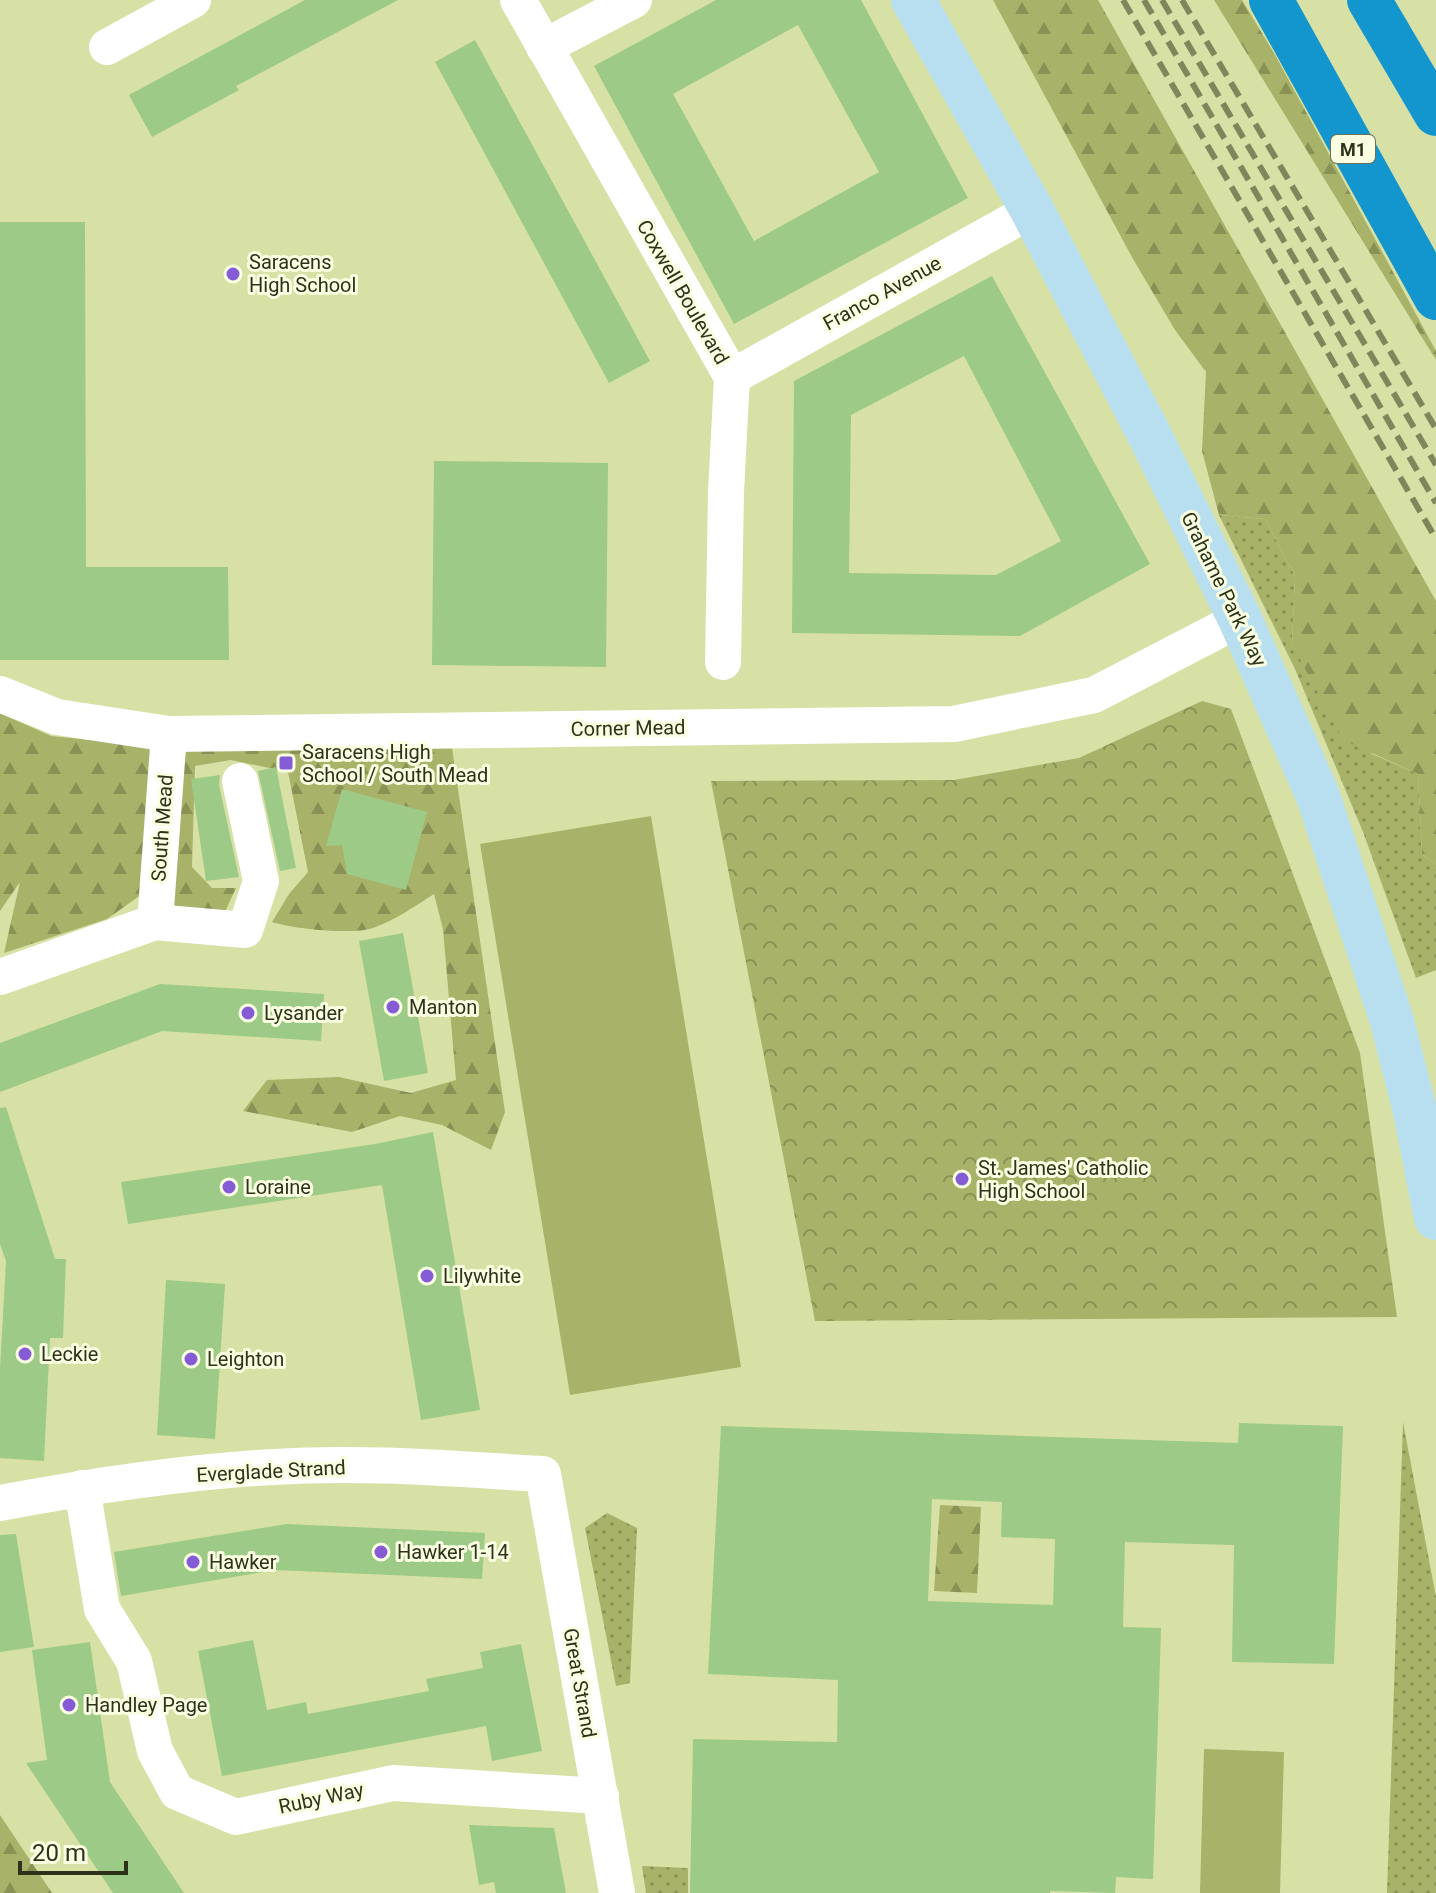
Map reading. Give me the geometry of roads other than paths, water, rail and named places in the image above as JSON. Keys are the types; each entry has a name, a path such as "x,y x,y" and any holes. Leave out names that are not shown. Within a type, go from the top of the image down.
{"highway":[{"name":"M1","path":"1271,0 1436,298"},
{"path":"1369,0 1436,114"}],"street":[{"path":"107,47 193,0"},
{"name":"Coxwell Boulevard","path":"518,0 732,377 723,662"},
{"path":"544,47 634,0"},
{"name":"Grahame Park Way","path":"913,0 1032,210 1149,434 1240,619 1318,796 1392,1021 1415,1111 1436,1218"},
{"name":"Franco Avenue","path":"732,377 1032,210"},
{"name":"Corner Mead","path":"0,694 57,717 169,734 954,724 1094,695 1240,619"},
{"name":"South Mead","path":"155,922 169,734"},
{"path":"0,977 155,922 245,930 261,881 240,781"},
{"name":"Everglade Strand","path":"0,1503 121,1481 275,1467 409,1467 543,1474"},
{"name":"Great Strand","path":"543,1474 617,1893"},
{"name":"Ruby Way","path":"82,1488 102,1609 134,1661 155,1751 177,1792 236,1817 393,1783 601,1796"}],"railway":[{"path":"1123,0 1436,539"},
{"path":"1144,0 1436,503"},
{"path":"1162,0 1436,465"},
{"path":"1182,0 1436,429"}],"place":[{"name":"Saracens High School","path":"233,274"},
{"name":"Saracens High School / South Mead","path":"286,763"},
{"name":"Manton","path":"393,1007"},
{"name":"Lysander","path":"248,1013"},
{"name":"St. James' Catholic High School","path":"962,1179"},
{"name":"Loraine","path":"229,1187"},
{"name":"Lilywhite","path":"427,1276"},
{"name":"Leckie","path":"25,1354"},
{"name":"Leighton","path":"191,1359"},
{"name":"Hawker 1-14","path":"381,1552"},
{"name":"Hawker","path":"193,1562"},
{"name":"Handley Page","path":"69,1705"}]}
